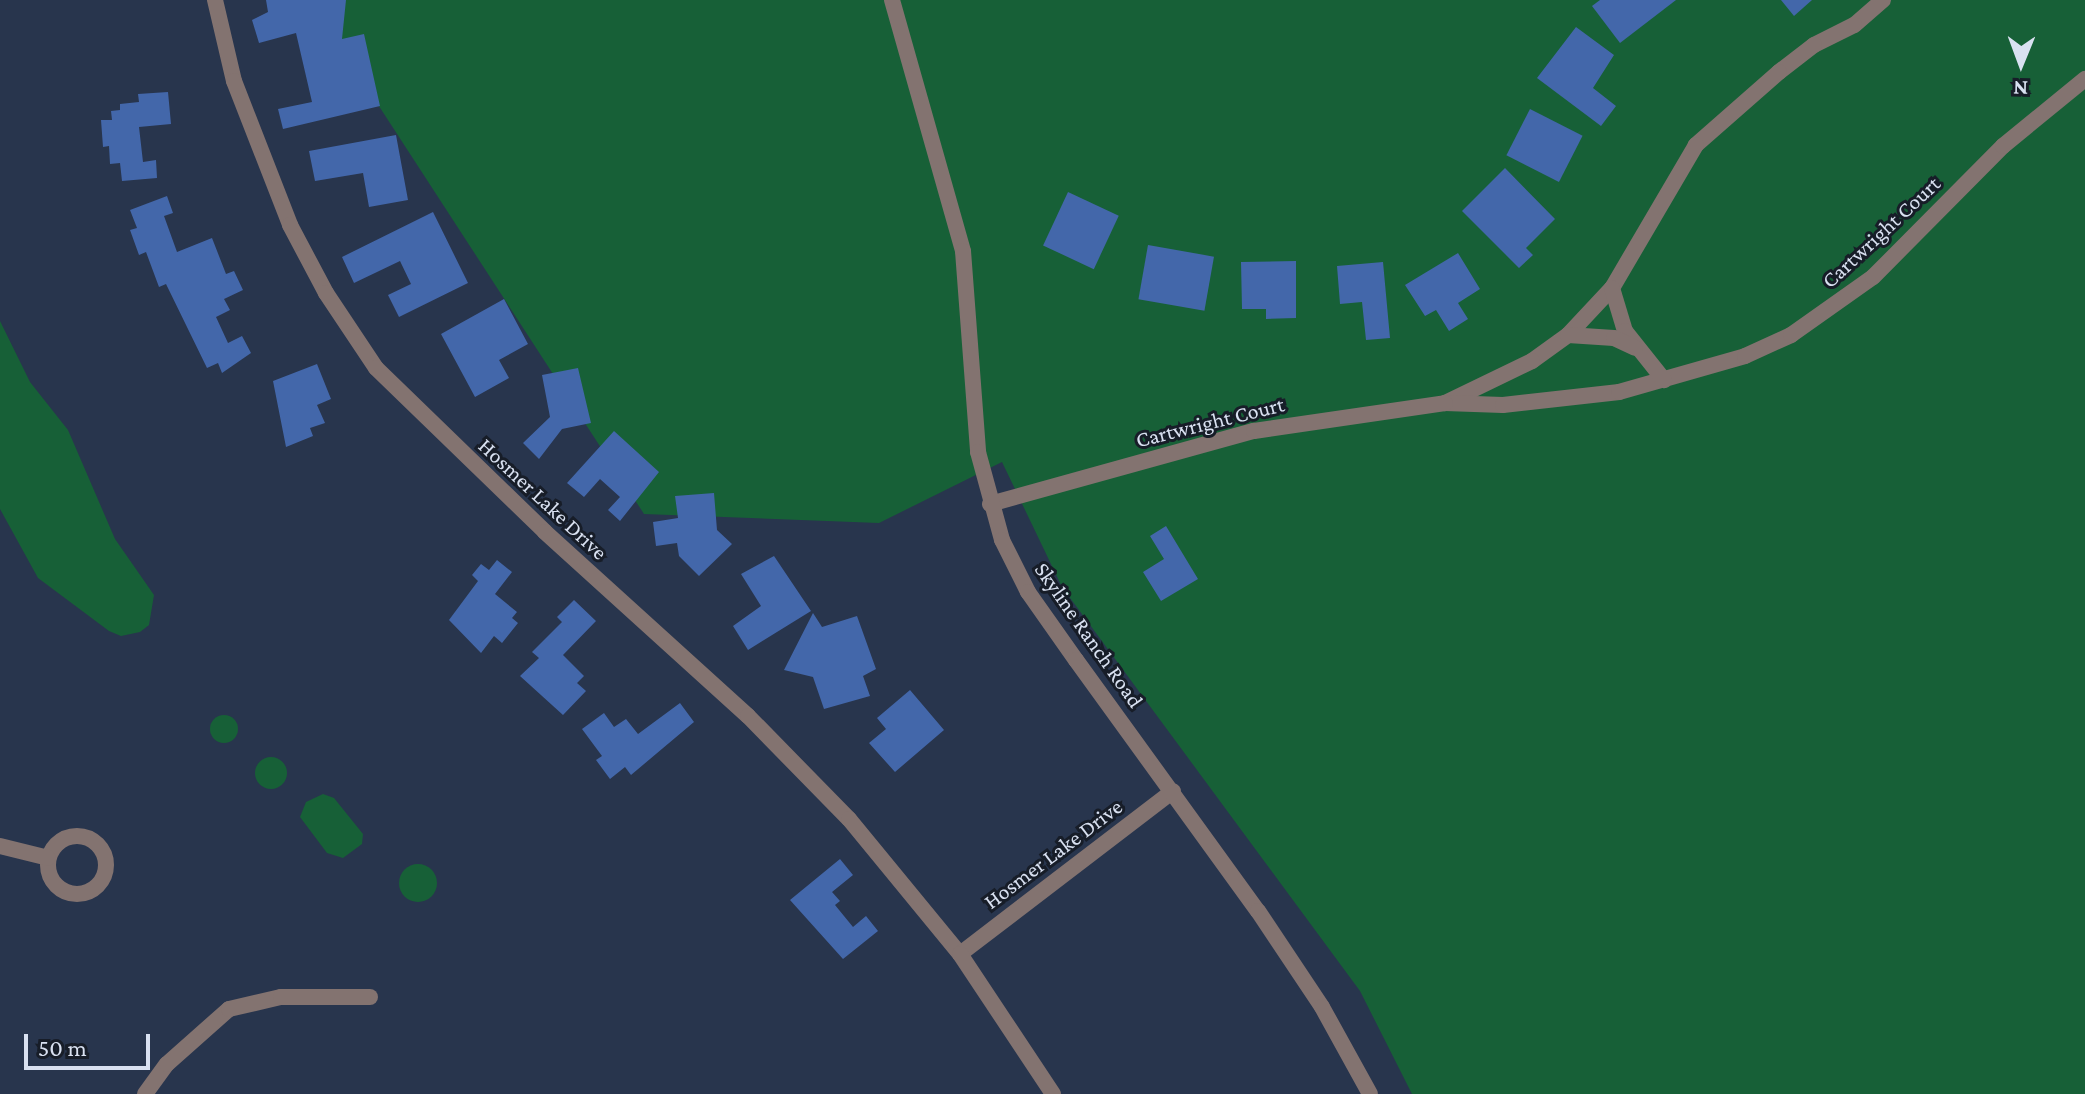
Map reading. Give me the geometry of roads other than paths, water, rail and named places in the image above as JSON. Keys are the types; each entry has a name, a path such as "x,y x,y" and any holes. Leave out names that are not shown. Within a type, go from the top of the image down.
{"street":[{"name":"Hosmer Lake Drive","path":"215,0 234,81 290,225 326,293 376,368 545,532 748,716 849,819 960,954 1053,1094"},
{"name":"Skyline Ranch Road","path":"892,0 963,251 978,452 990,504 1028,592 1173,791 1322,1007 1370,1094"},
{"name":"Cartwright Court","path":"1445,403 1532,361 1568,335 1612,288 1696,145 1790,63 1854,25 1883,0"},
{"name":"Cartwright Court","path":"990,504 1254,431 1445,403 1503,405 1590,396 1664,380 1759,352 1821,318 1873,277 2003,146 2085,79"},
{"path":"1612,288 1618,319 1635,348 1664,380"},
{"path":"1568,335 1614,338 1635,348"},
{"name":"Hosmer Lake Drive","path":"960,954 1173,791"},
{"path":"0,846 48,858"},
{"path":"145,1094 167,1064 229,1009 281,997 370,997"}]}
